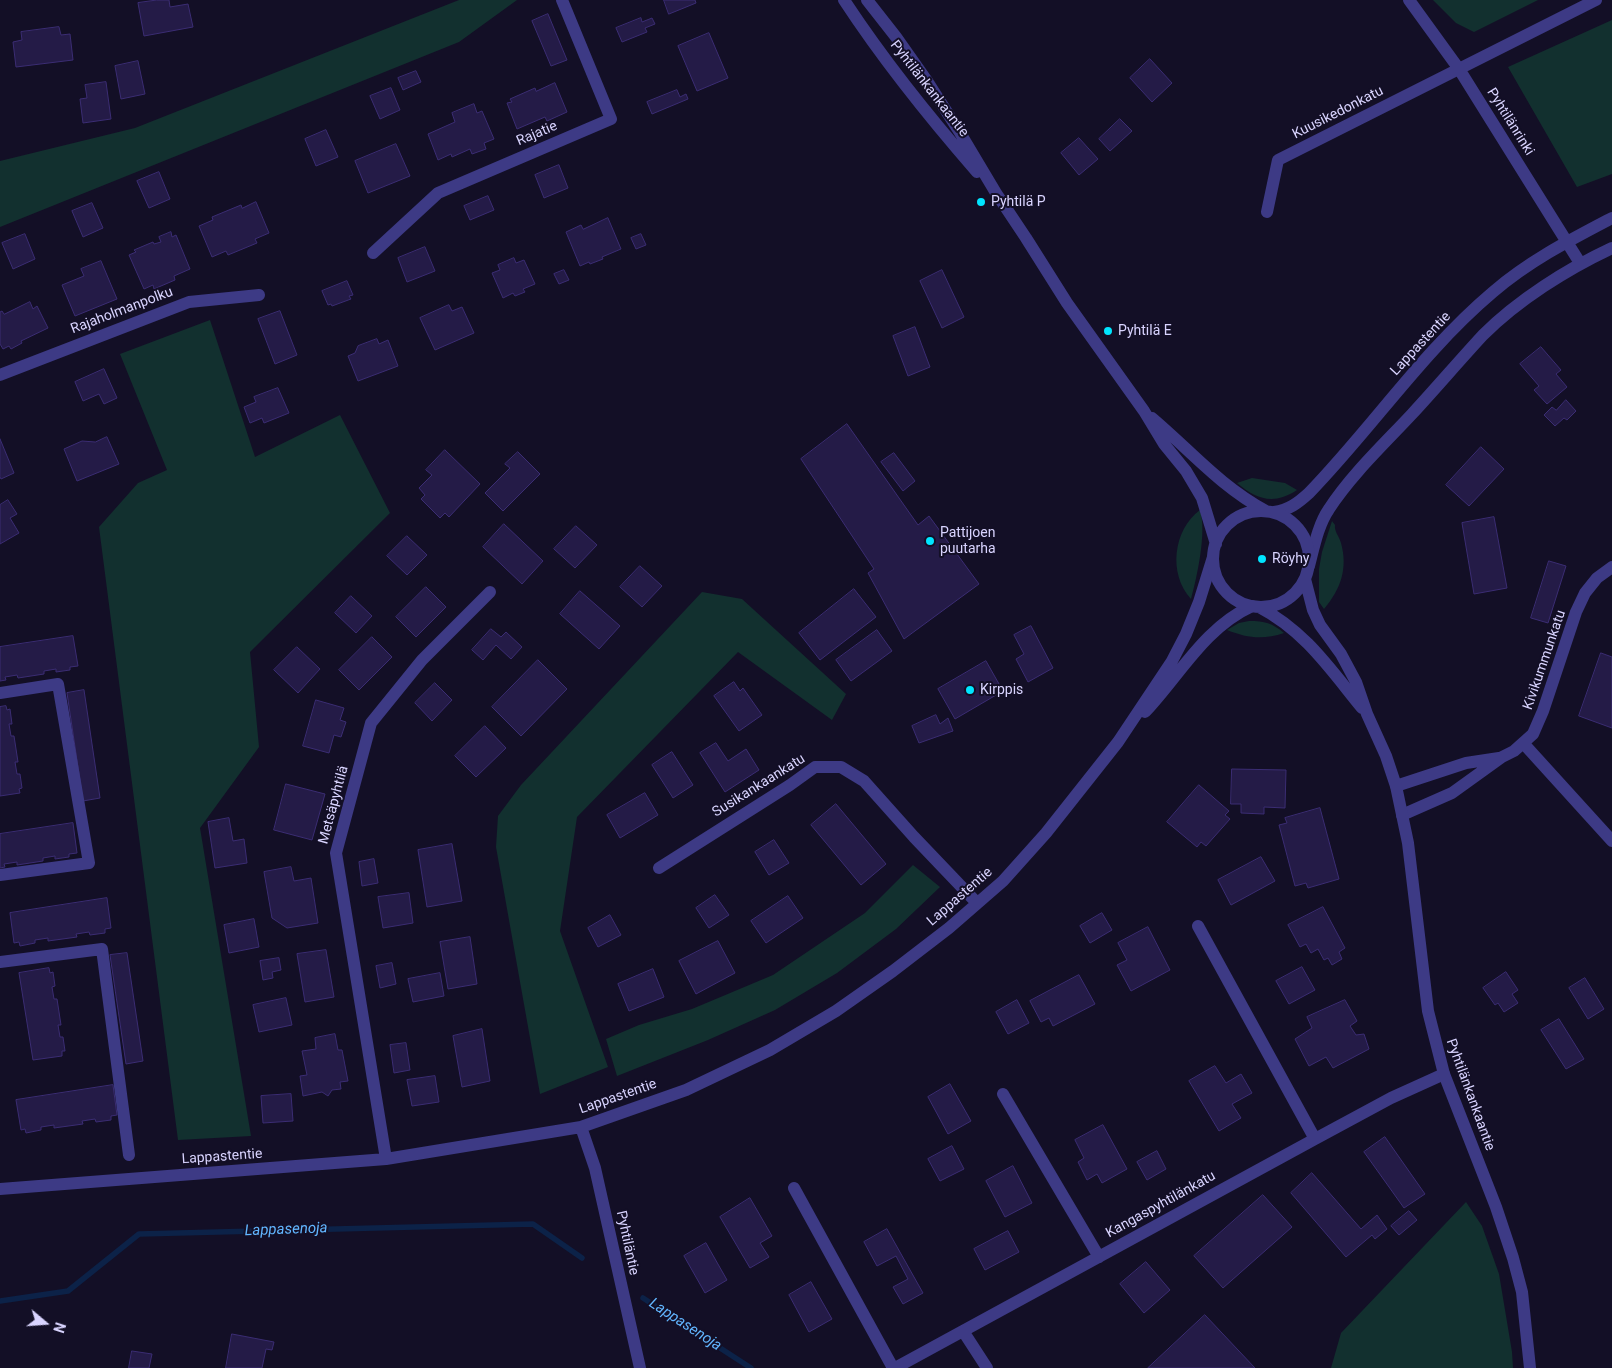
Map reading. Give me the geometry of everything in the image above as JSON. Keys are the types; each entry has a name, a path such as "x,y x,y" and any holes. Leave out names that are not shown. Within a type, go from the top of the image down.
{"street":[{"name":"Rajatie","path":"373,253 438,193 611,119 562,0"},
{"name":"Pyhtilänkankaantie","path":"844,0 890,66 934,123 996,193"},
{"name":"Pyhtilänkankaantie","path":"867,0 927,81 1067,303 1144,411 1164,444 1186,471 1202,498 1216,544"},
{"name":"Pyhtilänrinki","path":"1409,0 1459,69 1580,263"},
{"path":"1459,69 1596,0"},
{"name":"Kuusikedonkatu","path":"1267,212 1278,160 1459,69"},
{"name":"Lappastentie","path":"1270,512 1284,511 1309,493 1451,331 1493,292 1535,260 1612,218"},
{"path":"1309,566 1308,547 1300,530 1286,517 1270,512 1250,512 1235,519 1223,529 1216,544 1213,557 1215,572 1221,586 1232,597 1256,607 1274,606 1298,591 1305,579 1309,566 1317,538 1329,510 1346,487 1484,334 1527,298 1580,263 1612,248"},
{"name":"Rajaholmanpolku","path":"0,375 188,302 259,295"},
{"name":"Pyhtilänkankaantie","path":"1144,411 1227,486 1244,499 1270,512"},
{"name":"Lappastentie","path":"1118,742 1172,661 1186,634 1200,602 1213,557"},
{"name":"Kivikummunkatu","path":"1402,815 1452,793 1502,757 1524,744 1533,734 1568,634 1585,593 1597,578 1612,567"},
{"name":"Pyhtilänkankaantie","path":"1305,579 1313,610 1320,625 1341,654 1356,682 1396,786 1414,885 1428,1010 1444,1074 1496,1207 1513,1258 1522,1292 1530,1368"},
{"name":"Metsäpyhtilä","path":"386,1159 336,853 371,723 422,660 490,592"},
{"name":"Pyhtilänkankaantie","path":"1256,607 1278,617 1305,639 1367,714"},
{"name":"Lappastentie","path":"0,1189 386,1159 581,1127 686,1090 770,1050 836,1011 893,971 978,904 1003,881 1046,833 1118,742 1158,698 1208,636 1236,614 1256,607"},
{"path":"0,693 58,684 89,863 0,875"},
{"path":"1524,744 1612,841"},
{"name":"Kivikummunkatu","path":"1396,786 1466,764 1502,757"},
{"name":"Susikankaankatu","path":"659,868 790,785 815,767 841,766 864,781 978,904"},
{"path":"1198,926 1315,1139"},
{"path":"0,962 102,949 129,1155"},
{"name":"Kangaspyhtilänkatu","path":"894,1368 1315,1139 1396,1096 1444,1074"},
{"path":"1003,1094 1099,1257"},
{"name":"Pyhtiläntie","path":"581,1127 595,1168 640,1368"},
{"path":"794,1188 894,1368"},
{"path":"963,1331 988,1368"}],"green space":[{"path":"459,0 517,0 459,42 0,227 0,161 135,128"},
{"path":"1433,0 1538,0 1474,32 1456,23"},
{"path":"1612,20 1612,174 1577,187 1508,67"},
{"path":"210,320 255,457 340,415 390,513 250,652 259,747 200,828 251,1136 178,1140 99,527 138,483 167,470 120,354"},
{"path":"1252,478 1285,483 1297,490 1281,498 1259,497 1237,483"},
{"path":"1200,510 1202,542 1191,599 1179,577 1177,553 1179,540 1184,529"},
{"path":"1332,521 1341,543 1344,561 1339,586 1324,609 1319,602 1319,569 1322,552"},
{"path":"702,592 742,599 846,694 832,720 738,652 577,817 560,931 608,1067 540,1094 496,847 498,816 521,785"},
{"path":"1249,621 1268,623 1284,633 1269,637 1255,637 1227,630 1239,623"},
{"path":"913,865 940,887 896,929 837,973 775,1010 708,1040 617,1076 606,1039 639,1025 692,1009 773,975 865,913"},
{"path":"1466,1202 1482,1226 1499,1274 1513,1368 1331,1368 1341,1333"}],"building":[{"path":"169,0 170,7 188,4 193,27 144,36 138,3"},
{"path":"664,0 695,0 696,3 669,14"},
{"path":"548,14 567,60 551,66 532,21"},
{"path":"641,18 642,22 652,18 655,24 645,28 647,32 622,42 616,28"},
{"path":"59,27 61,35 70,34 73,60 16,67 13,42 22,40 21,32"},
{"path":"709,33 728,78 697,91 678,46"},
{"path":"1150,59 1172,83 1152,102 1130,78"},
{"path":"138,61 145,94 121,99 115,66"},
{"path":"416,71 421,82 403,90 398,78"},
{"path":"106,82 111,119 83,123 80,99 87,98 85,85"},
{"path":"555,83 567,112 547,121 545,117 517,129 507,103 512,102 510,99 535,88 536,91"},
{"path":"391,88 400,110 380,119 370,96"},
{"path":"677,90 680,97 686,94 688,99 652,114 647,102"},
{"path":"474,104 477,113 482,111 494,139 484,143 486,149 472,154 470,149 452,157 451,154 438,160 428,134 455,122 452,113"},
{"path":"1120,119 1132,131 1110,151 1099,139"},
{"path":"326,130 338,157 316,166 305,139"},
{"path":"1079,138 1098,159 1079,175 1061,153"},
{"path":"396,144 410,176 368,193 355,161"},
{"path":"559,165 568,188 544,198 535,175"},
{"path":"159,172 170,199 149,208 137,181"},
{"path":"488,196 494,210 470,220 464,206"},
{"path":"256,202 269,233 255,239 257,243 228,255 226,251 212,257 199,226 213,220 212,217 241,205 242,208"},
{"path":"92,203 103,228 83,237 72,211"},
{"path":"608,218 621,249 602,257 603,259 580,266 566,232 581,225 583,229"},
{"path":"171,232 172,237 176,235 190,269 174,276 175,280 154,289 153,285 144,289 129,255 136,252 134,250 153,242 154,244 161,242 159,237"},
{"path":"25,234 35,259 13,269 2,243"},
{"path":"641,234 646,245 636,249 631,238"},
{"path":"425,247 435,271 407,282 398,258"},
{"path":"514,258 516,263 524,260 535,284 523,289 525,292 515,296 513,293 503,298 492,273 500,270 498,265"},
{"path":"101,261 117,299 75,316 62,285 84,276 81,269"},
{"path":"564,270 569,280 559,284 554,274"},
{"path":"942,270 964,317 942,328 920,281"},
{"path":"347,281 353,295 349,296 351,299 332,306 331,304 328,305 322,291"},
{"path":"30,302 33,309 37,306 48,328 21,341 22,343 11,349 9,346 3,349 0,344 0,312 2,311 4,314"},
{"path":"449,305 452,311 462,307 474,333 435,350 420,318"},
{"path":"280,311 297,355 275,364 258,319"},
{"path":"915,327 930,367 908,376 893,336"},
{"path":"377,339 379,344 388,340 398,366 358,381 348,356 355,353 358,346"},
{"path":"1541,347 1561,370 1556,374 1567,387 1547,404 1534,390 1539,386 1520,364"},
{"path":"104,369 117,398 104,404 99,394 83,401 75,382"},
{"path":"278,388 289,413 264,423 262,418 250,423 244,407 256,402 254,397"},
{"path":"1566,400 1576,411 1567,420 1564,418 1555,426 1544,415 1552,407 1556,410"},
{"path":"847,424 918,525 929,516 979,584 904,639 868,573 874,569 801,459"},
{"path":"107,437 119,464 77,481 64,449 82,441 95,442"},
{"path":"0,439 14,473 1,479 0,477"},
{"path":"1481,447 1504,469 1469,506 1446,485"},
{"path":"445,450 480,484 449,517 445,513 440,518 421,499 425,495 419,488 432,475 426,470"},
{"path":"518,452 540,474 503,511 485,493 510,468 505,464"},
{"path":"894,453 915,481 903,491 881,462"},
{"path":"8,500 17,514 10,518 19,533 0,544 0,505"},
{"path":"1494,517 1507,588 1474,594 1462,523"},
{"path":"504,524 543,561 522,584 483,547"},
{"path":"576,526 597,545 575,568 554,549"},
{"path":"407,536 427,555 407,575 387,556"},
{"path":"1549,561 1566,566 1548,623 1531,618"},
{"path":"640,566 662,586 642,607 620,587"},
{"path":"426,587 446,607 416,637 396,617"},
{"path":"854,589 876,617 820,660 799,633"},
{"path":"580,591 620,626 599,649 560,614"},
{"path":"351,596 372,616 356,633 335,613"},
{"path":"1031,626 1053,668 1028,682 1016,659 1024,654 1014,635"},
{"path":"491,629 501,637 506,632 522,647 511,659 496,645 483,660 472,650"},
{"path":"877,630 892,651 851,681 836,660"},
{"path":"73,636 78,666 70,667 70,670 56,672 56,669 44,671 44,674 18,678 17,675 5,677 6,680 0,681 0,647"},
{"path":"372,637 392,657 359,690 339,670"},
{"path":"297,647 320,669 298,693 274,670"},
{"path":"1601,653 1612,657 1612,728 1579,716"},
{"path":"538,660 567,689 521,736 492,707"},
{"name":"Kirppis","path":"986,661 1003,691 955,719 938,689"},
{"path":"734,682 740,691 743,688 762,715 739,731 714,696"},
{"path":"435,683 452,700 432,721 415,703"},
{"path":"84,690 100,798 83,801 67,693"},
{"path":"316,700 344,708 340,720 346,722 341,737 334,735 329,753 303,746"},
{"path":"6,706 7,710 10,709 12,724 9,724 11,736 14,736 18,762 15,762 17,774 20,774 22,788 19,789 20,793 0,796 0,707"},
{"path":"936,715 940,724 948,718 953,731 919,743 912,726"},
{"path":"485,726 506,748 476,777 455,756"},
{"path":"716,743 728,761 746,749 759,770 725,792 700,753"},
{"path":"672,752 693,785 673,798 652,765"},
{"path":"1232,769 1286,770 1285,808 1264,807 1264,814 1241,813 1241,804 1231,804"},
{"path":"286,784 325,794 312,840 274,830"},
{"path":"1199,785 1229,811 1225,815 1230,819 1206,846 1201,842 1197,847 1167,822"},
{"path":"645,793 658,815 620,838 607,815"},
{"path":"836,804 886,864 861,885 811,825"},
{"path":"1320,808 1339,879 1308,888 1306,883 1295,886 1279,825 1287,823 1285,818"},
{"path":"229,818 233,841 244,839 247,863 215,868 208,822"},
{"path":"73,823 77,853 69,854 69,857 55,859 55,856 43,858 43,861 17,865 17,862 4,864 5,867 0,868 0,834"},
{"path":"774,840 789,863 769,875 755,852"},
{"path":"452,844 462,901 427,907 418,850"},
{"path":"1261,857 1275,881 1231,905 1218,880"},
{"path":"374,859 378,883 362,886 359,862"},
{"path":"291,867 294,881 311,878 318,923 287,928 272,918 264,872"},
{"path":"409,893 413,923 383,928 378,897"},
{"path":"715,895 729,915 709,928 696,908"},
{"path":"788,896 803,918 766,943 751,921"},
{"path":"107,898 111,928 105,929 105,933 90,935 89,932 76,934 77,937 48,941 48,938 35,940 35,943 20,946 19,942 14,943 10,913"},
{"path":"1323,907 1345,948 1339,952 1342,959 1332,965 1328,958 1324,960 1318,949 1311,953 1306,944 1300,947 1288,925"},
{"path":"1102,913 1112,930 1090,943 1080,926"},
{"path":"610,915 621,935 598,947 588,928"},
{"path":"254,919 259,947 229,953 224,925"},
{"path":"1148,927 1170,970 1131,991 1117,965 1127,960 1118,943"},
{"path":"470,937 477,984 448,989 440,942"},
{"path":"718,941 735,973 696,994 679,961"},
{"path":"326,950 334,997 305,1002 297,954"},
{"path":"127,953 143,1061 126,1064 110,955"},
{"path":"279,958 281,970 272,972 273,978 263,980 260,961"},
{"path":"392,963 396,984 380,988 376,966"},
{"path":"1302,967 1315,990 1289,1004 1276,981"},
{"path":"49,968 50,973 53,972 55,986 52,987 54,999 57,999 61,1025 58,1025 60,1037 63,1037 65,1051 62,1051 62,1056 33,1060 19,973"},
{"path":"653,969 664,997 629,1011 618,984"},
{"path":"1506,972 1518,990 1512,994 1518,1003 1504,1012 1498,1003 1495,1005 1483,988"},
{"path":"440,973 444,996 413,1002 408,979"},
{"path":"1079,975 1095,1004 1053,1026 1049,1018 1041,1022 1030,1001"},
{"path":"1585,978 1604,1009 1588,1019 1569,988"},
{"path":"286,998 292,1025 259,1032 253,1005"},
{"path":"1017,1000 1029,1023 1008,1034 996,1012"},
{"path":"1345,1000 1357,1021 1350,1026 1356,1035 1364,1034 1369,1049 1333,1068 1326,1057 1309,1066 1295,1039 1312,1028 1307,1017"},
{"path":"1559,1019 1584,1059 1566,1069 1541,1030"},
{"path":"482,1029 490,1081 462,1087 453,1036"},
{"path":"335,1034 338,1050 342,1050 348,1081 340,1082 341,1089 332,1090 328,1096 322,1092 303,1096 300,1076 307,1075 302,1051 316,1049 315,1038"},
{"path":"406,1043 410,1070 394,1073 390,1045"},
{"path":"1215,1066 1226,1083 1241,1074 1252,1093 1232,1104 1241,1118 1219,1131 1189,1081"},
{"path":"435,1076 439,1102 412,1106 407,1080"},
{"path":"950,1084 971,1121 948,1134 928,1097"},
{"path":"113,1085 117,1115 111,1116 111,1120 96,1122 95,1119 82,1121 83,1124 54,1128 54,1125 41,1127 41,1130 26,1133 25,1129 21,1130 16,1100"},
{"path":"291,1094 293,1121 263,1123 261,1096"},
{"path":"1103,1125 1127,1169 1102,1183 1097,1174 1087,1180 1078,1162 1084,1158 1075,1140"},
{"path":"1385,1137 1425,1194 1404,1208 1364,1152"},
{"path":"952,1146 964,1169 940,1181 928,1159"},
{"path":"1157,1151 1166,1169 1147,1180 1137,1162"},
{"path":"1013,1166 1032,1203 1005,1217 986,1181"},
{"path":"1312,1173 1361,1229 1377,1215 1387,1229 1375,1239 1372,1235 1346,1257 1291,1193"},
{"path":"1263,1195 1292,1227 1223,1288 1194,1256"},
{"path":"750,1198 772,1236 760,1243 769,1257 750,1268 720,1217"},
{"path":"1409,1211 1417,1220 1399,1235 1391,1226"},
{"path":"887,1229 923,1293 903,1304 893,1287 908,1279 896,1256 877,1266 864,1242"},
{"path":"1008,1231 1019,1252 985,1270 974,1249"},
{"path":"706,1243 727,1280 705,1293 684,1256"},
{"path":"1146,1262 1170,1290 1144,1313 1120,1284"},
{"path":"811,1282 832,1319 809,1332 789,1295"},
{"path":"1205,1315 1255,1368 1148,1368"},
{"path":"232,1334 274,1342 272,1350 266,1349 262,1368 226,1368"},
{"path":"132,1351 152,1354 149,1368 129,1368"}],"waterway":[{"name":"Lappasenoja","path":"0,1301 68,1291 139,1234 533,1224 582,1258"},
{"name":"Lappasenoja","path":"643,1298 751,1368"}],"place":[{"name":"Pyhtilä P","path":"981,202"},
{"name":"Pyhtilä E","path":"1108,331"},
{"name":"Pattijoen puutarha","path":"930,541"},
{"name":"Röyhy","path":"1262,559"},
{"name":"Kirppis","path":"970,690"}]}
